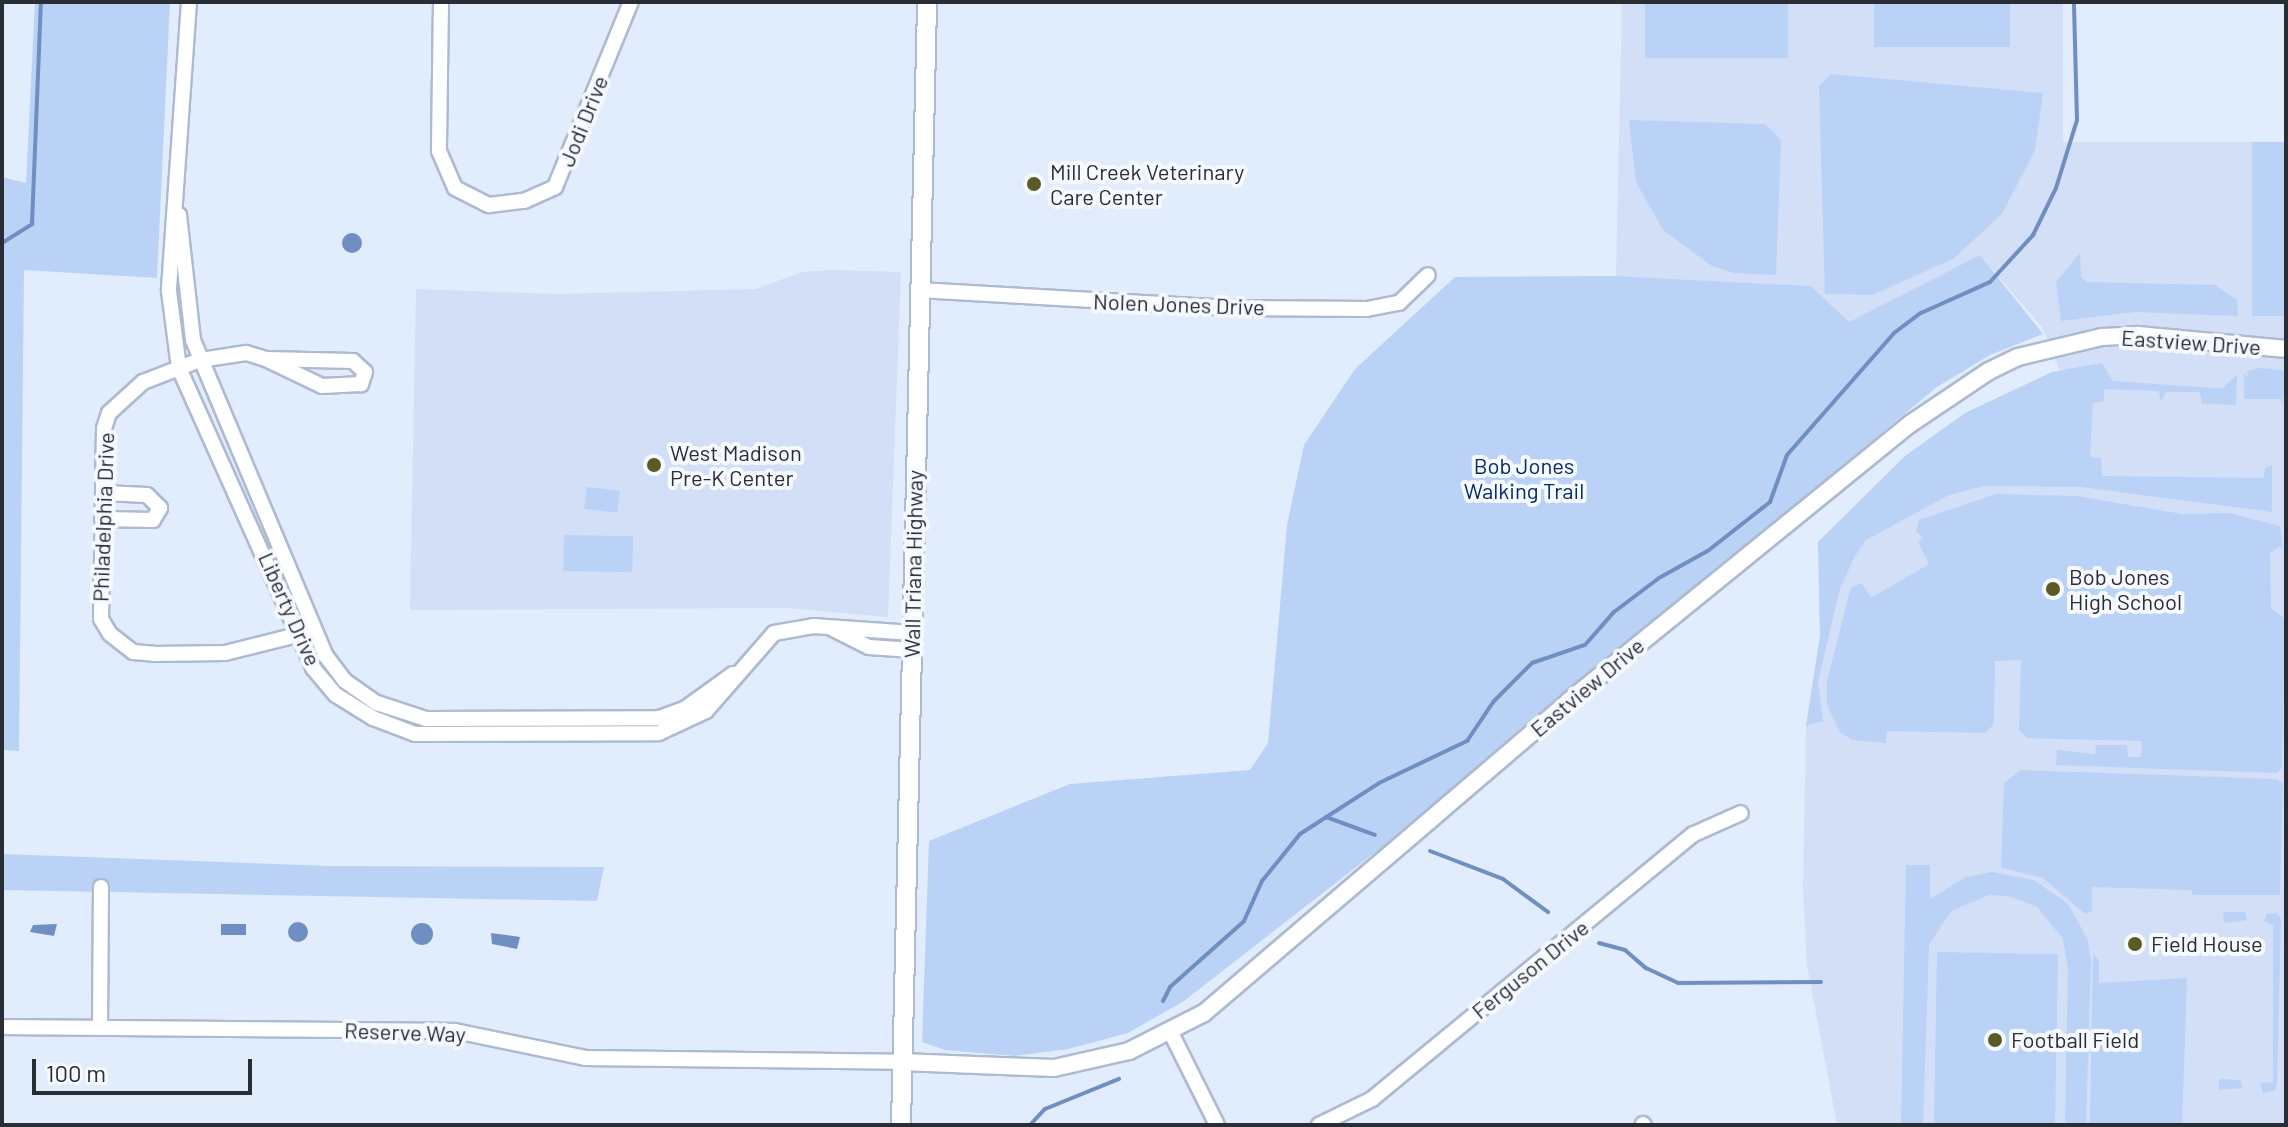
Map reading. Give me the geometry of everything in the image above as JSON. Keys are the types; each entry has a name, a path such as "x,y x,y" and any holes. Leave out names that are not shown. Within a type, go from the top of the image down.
{"main road":[{"name":"Wall Triana Highway","path":"901,1125 927,2"}],"street":[{"name":"Liberty Drive","path":"189,2 169,291 179,368 313,668 336,695 373,718 415,734 670,731 706,711 736,672 774,633 798,627 833,629 869,647 912,641"},
{"name":"Jodi Drive","path":"441,2 439,151 455,188 489,205 524,201 555,187 631,2"},
{"name":"Liberty Drive","path":"177,199 187,312 200,360 315,629 345,681 377,703 426,719 659,718 686,708 736,672"},
{"name":"Nolen Jones Drive","path":"919,290 1234,308 1367,309 1399,303 1428,275"},
{"name":"Eastview Drive","path":"902,1062 1054,1068 1129,1051 1204,1013 1569,701 1910,424 1989,371 2018,357 2102,337 2286,349"},
{"name":"Philadelphia Drive","path":"266,359 353,361 365,372 361,384 322,386 266,359 246,353 200,360 143,382 109,413 104,428 101,619 110,634 133,652 225,653 315,629"},
{"path":"102,519 153,520 160,508 147,495 103,493"},
{"name":"Ferguson Drive","path":"1319,1125 1372,1099 1694,834 1741,813"},
{"path":"100,1028 101,887"},
{"name":"Reserve Way","path":"2,1027 455,1031 585,1058 902,1062"},
{"path":"1170,1031 1217,1125"}],"shaded area":[{"name":"Bob Jones High School","path":"1622,2 2063,2 2063,142 2286,142 2286,1125 1837,1125 1807,965 1803,889 1806,726 1820,636 1818,542 1908,461 2062,376 2042,327 1980,255 1849,322 1811,286 1616,276"},
{"path":"348,233 356,233 362,243 356,253 348,253 342,247 342,239"},
{"name":"West Madison Pre-K Center","path":"802,272 901,272 888,617 786,608 410,610 416,289 555,294 756,289"},
{"path":"298,922 305,925 308,932 305,939 298,942 291,939 288,932 291,925"},
{"path":"422,923 430,926 433,934 430,942 422,945 414,942 411,934 414,926"},
{"path":"57,924 54,936 30,932 33,925"},
{"path":"221,924 246,924 246,935 221,935"},
{"path":"491,933 520,937 517,949 492,944"}],"green space":[{"path":"35,2 170,2 157,278 24,270 19,751 2,750 2,177 26,183"},
{"path":"1645,2 1788,2 1788,58 1645,58"},
{"path":"1874,2 2010,2 2010,47 1874,47"},
{"path":"1831,74 2043,93 2035,150 2002,214 1953,259 1872,295 1825,294 1819,86"},
{"path":"1629,120 1765,124 1781,140 1776,275 1734,273 1712,266 1663,230 1636,182"},
{"path":"2252,142 2286,142 2286,316 2252,316"},
{"path":"2080,253 2081,277 2087,282 2215,285 2237,300 2238,316 2135,312 2061,321 2056,282"},
{"name":"Bob Jones Walking Trail","path":"1980,255 2043,334 1990,355 1937,387 1427,812 1184,1001 1128,1033 1068,1049 1015,1056 945,1050 922,1042 929,841 1070,784 1250,770 1268,743 1287,525 1304,445 1355,369 1455,277 1616,276 1811,286 1849,322"},
{"path":"2102,363 2113,381 2222,388 2237,375 2236,405 2202,404 2200,392 2166,392 2161,402 2159,391 2104,389 2104,401 2093,403 2090,457 2101,458 2102,476 2264,478 2265,468 2272,465 2272,512 2081,487 1984,486 1949,495 1866,540 1855,556 1840,588 1818,682 1823,721 1806,726 1820,636 1818,542 1905,456 1965,413 2052,372"},
{"path":"2260,368 2282,370 2286,376 2282,407 2281,399 2244,399 2244,372 2248,378 2247,371"},
{"path":"587,487 620,491 617,513 584,509"},
{"path":"1996,494 2077,496 2182,514 2229,513 2280,526 2283,550 2280,546 2270,553 2271,608 2285,619 2282,768 2277,773 2056,765 2057,750 2095,754 2096,745 2127,745 2128,757 2141,757 2142,741 2027,738 2019,730 2021,660 1995,661 1994,724 1985,733 1887,731 1886,743 1852,740 1840,732 1827,705 1827,681 1851,587 1862,583 1871,598 1929,564 1918,542 1923,538 1916,531 1919,520"},
{"path":"564,535 633,536 632,572 563,571"},
{"path":"2021,770 2277,779 2283,784 2280,895 2193,895 2191,890 2092,887 2092,911 2085,914 2043,878 2001,868 2004,783"},
{"path":"2,854 328,866 604,867 597,901 2,890"},
{"path":"1906,865 1930,865 1930,899 1966,877 1992,872 2034,880 2068,904 2088,940 2091,961 2086,1125 2065,1125 2068,969 2063,939 2037,907 2008,896 1989,895 1951,911 1929,945 1923,1125 1901,1125"},
{"path":"2223,912 2245,912 2247,920 2224,923"},
{"path":"2277,913 2281,919 2277,1085 2275,1091 2263,1093 2260,1083 2273,1082 2273,925 2264,921 2267,914"},
{"name":"Football Field","path":"1937,952 2058,954 2055,1125 1934,1125"},
{"path":"2093,952 2099,961 2099,983 2187,978 2182,1125 2090,1125"},
{"path":"2219,1079 2240,1080 2243,1088 2219,1090"}],"waterway":[{"path":"2,243 32,224 41,2"},
{"path":"1163,1001 1170,987 1244,921 1262,881 1300,834 1379,783 1467,741 1494,701 1532,663 1585,645 1614,612 1659,578 1709,550 1770,502 1787,455 1894,333 1921,313 1990,282 2033,235 2056,188 2077,120 2074,2"},
{"path":"1326,817 1375,835"},
{"path":"1430,851 1503,879 1548,912"},
{"path":"1599,943 1625,950 1646,968 1678,983 1821,982"},
{"path":"1030,1125 1045,1109 1119,1079"}],"place":[{"name":"Mill Creek Veterinary Care Center","path":"1034,184"},
{"name":"West Madison Pre-K Center","path":"654,465"},
{"name":"Bob Jones High School","path":"2053,589"},
{"name":"Field House","path":"2135,944"},
{"name":"Football Field","path":"1995,1040"}]}
